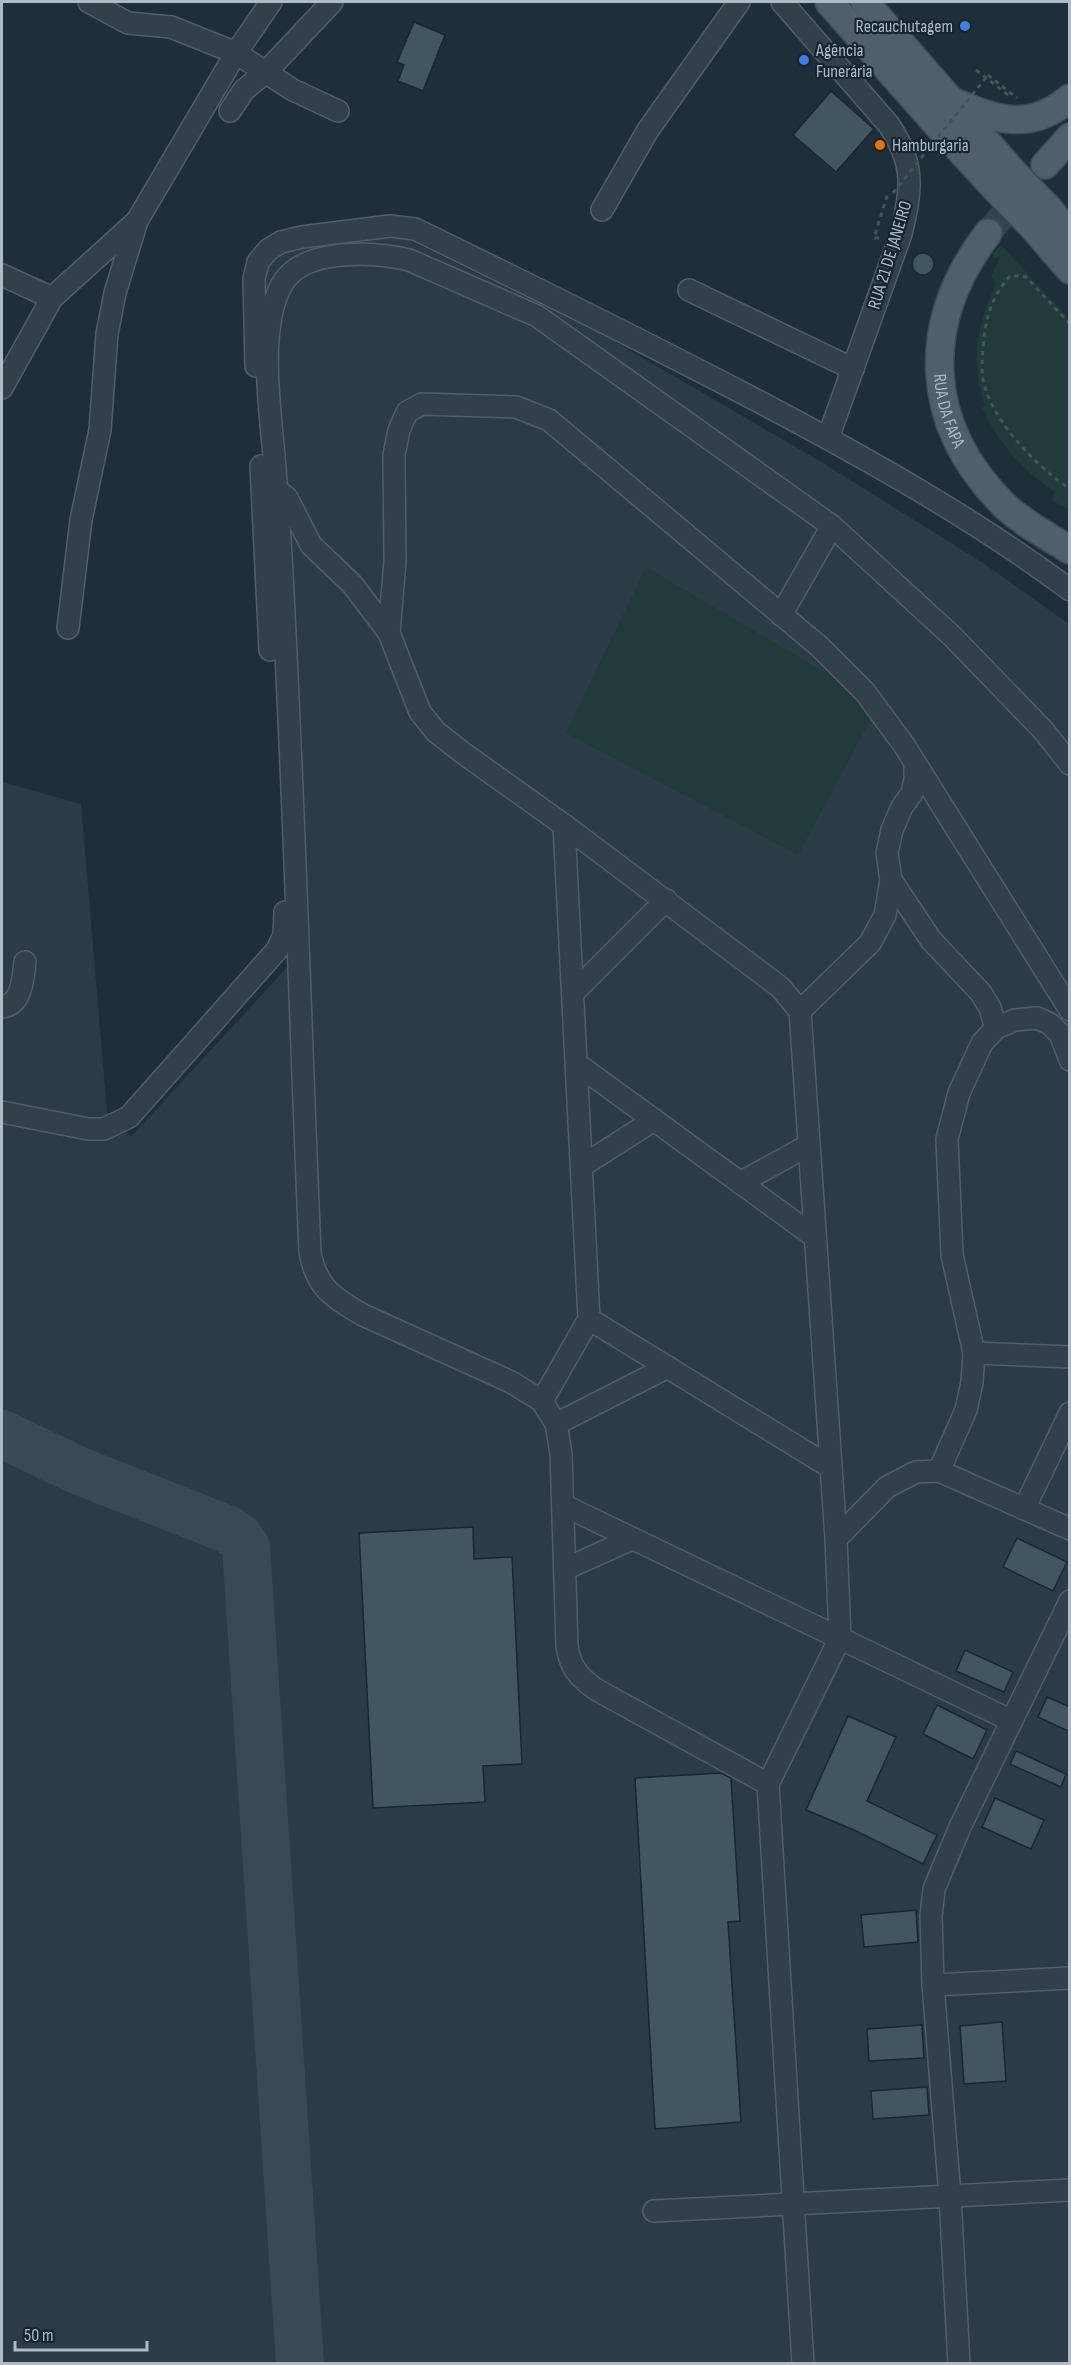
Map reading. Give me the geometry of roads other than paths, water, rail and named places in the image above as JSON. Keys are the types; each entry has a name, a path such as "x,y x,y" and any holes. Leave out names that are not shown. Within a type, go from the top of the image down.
{"main road":[{"path":"829,2 948,137 1005,180"},
{"path":"865,2 951,101 1005,180 1040,217 1070,270"},
{"path":"951,101 990,116 1015,121 1034,119 1053,111 1070,98"},
{"path":"1070,137 1048,169 1070,150"},
{"path":"1040,217 1070,234"},
{"name":"RUA DA FAPA","path":"1070,532 1017,493 1000,476 973,436 956,395 951,354 952,332 962,300 992,237 970,257 956,284 946,312 940,342 939,375 944,405 953,434 982,479 1006,507 1070,550"}],"street":[{"path":"89,2 128,23 171,27 236,53 293,90 338,111"},
{"path":"68,628 81,520 100,430 107,334 115,294 137,221 236,53 271,2"},
{"path":"230,111 244,90 266,72 332,2"},
{"path":"602,210 648,130 739,2"},
{"name":"RUA 21 DE JANEIRO","path":"782,2 890,125 900,140 908,162 909,202 901,234 828,438"},
{"path":"2,388 52,298 137,221"},
{"path":"2,1112 88,1129 104,1129 129,1117 278,950 284,934 285,914 253,307 257,265 268,250 281,242 302,237 390,226 415,229 612,325 828,438 934,499 1070,591"},
{"path":"768,1784 597,1690 576,1673 568,1656 567,1646 561,1453 556,1424 542,1401 511,1382 374,1320 340,1302 320,1282 313,1270 310,1252 277,497 268,392 269,322 282,284 291,273 309,261 328,257 376,255 409,260 537,316 832,525 952,636 1043,730 1070,764"},
{"path":"2,275 52,298"},
{"path":"689,290 853,369"},
{"path":"389,633 394,562 394,455 399,430 407,412 422,404 516,407 549,420 820,647 865,692 904,745 1070,1010"},
{"path":"277,497 281,493 287,498 304,536 352,584 389,633 420,712 436,732 666,900 780,987 800,1011 836,1539 840,1638 768,1784 803,2364"},
{"path":"781,615 832,525"},
{"path":"800,1011 870,943 885,915 891,880 887,853 892,830 902,807 912,793 915,764"},
{"path":"542,1401 590,1319 564,825"},
{"path":"891,880 931,940 981,993 990,1008 996,1028"},
{"path":"573,993 666,900"},
{"path":"2,1007 8,1007 16,999 22,985 25,962"},
{"path":"939,1471 966,1410 972,1382 974,1353 952,1255 946,1139 959,1093 982,1043 996,1028 1015,1020 1037,1018 1050,1024 1065,1036 1070,1060"},
{"path":"577,1064 815,1237"},
{"path":"582,1166 654,1120"},
{"path":"740,1183 809,1145"},
{"path":"590,1319 830,1467"},
{"path":"974,1353 1070,1357"},
{"path":"556,1424 668,1367"},
{"path":"1024,1509 1070,1413"},
{"path":"836,1539 887,1487 916,1472 939,1471 1070,1529"},
{"path":"562,1505 1012,1721"},
{"path":"565,1569 632,1539"},
{"path":"959,2364 950,2196 933,1985 931,1916 934,1889 942,1865 1070,1601"},
{"path":"933,1985 1070,1978"},
{"path":"654,2211 1070,2190"}],"tunnel":[{"path":"988,233 1027,187"}],"place":[{"name":"Recauchutagem","path":"965,26"},
{"name":"Agência Funerária","path":"804,60"},
{"name":"Hamburgaria","path":"880,145"}]}
